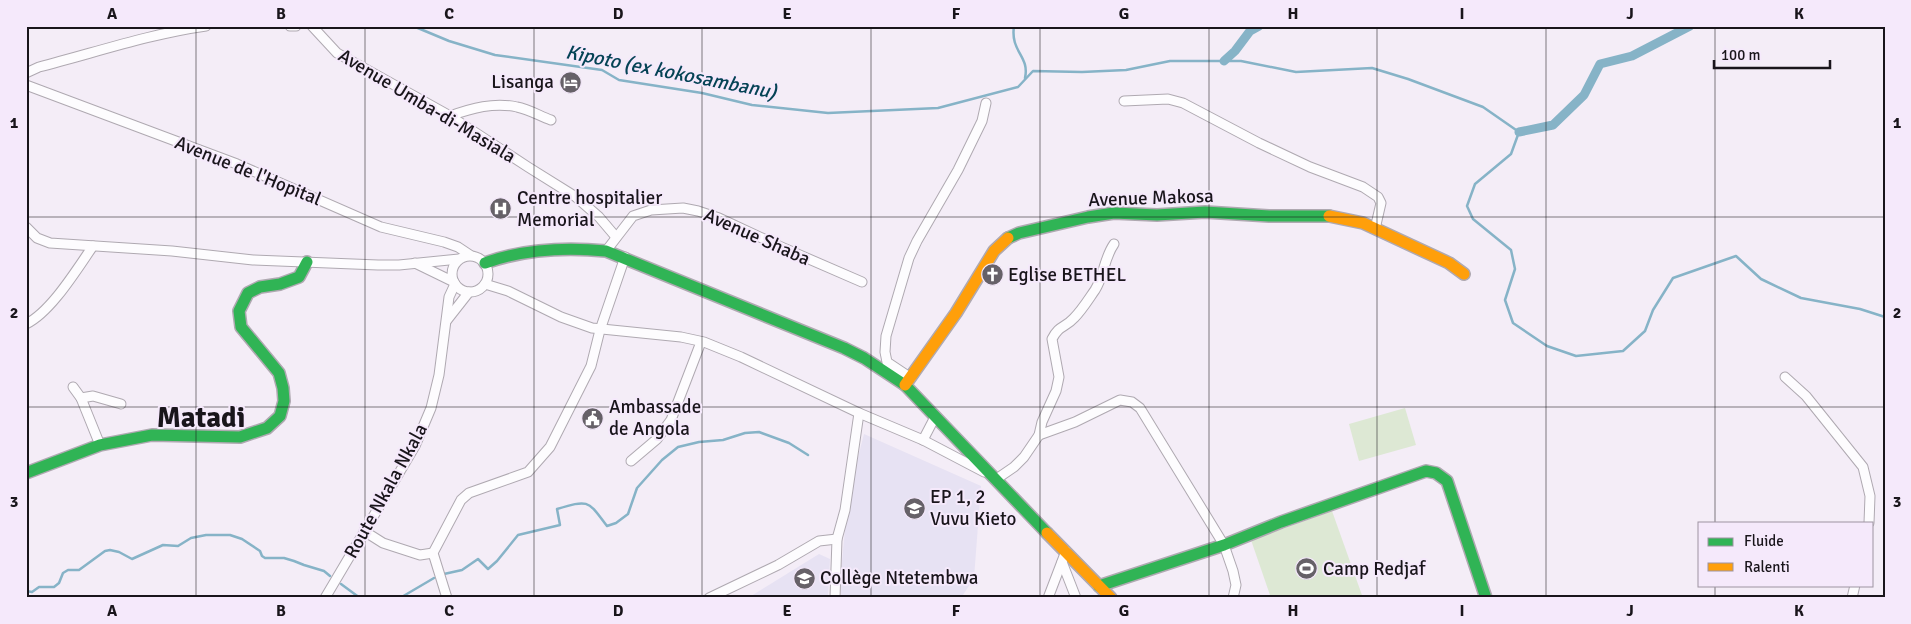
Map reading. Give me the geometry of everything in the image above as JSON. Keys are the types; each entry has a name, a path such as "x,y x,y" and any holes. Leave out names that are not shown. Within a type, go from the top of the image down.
{"street":[{"path":"26,73 39,67 181,30 206,26"},
{"path":"290,26 296,26"},
{"name":"Avenue Umba-di-Masiala","path":"312,26 337,53 450,116 528,168 576,196 599,217 616,237"},
{"name":"Avenue de l'Hopital","path":"26,85 237,164 382,227 444,242 458,247 470,255"},
{"path":"1124,101 1168,99 1183,103 1259,143 1363,187 1378,197 1381,203 1374,229"},
{"path":"986,104 982,121 958,170 917,241 905,271 886,336 885,352 887,362 908,382 935,417 1064,556 1111,598"},
{"path":"450,116 473,108 499,105 517,107 550,120"},
{"name":"Avenue Shaba","path":"606,251 633,216 640,212 676,208 698,210 862,282"},
{"name":"Avenue Makosa","path":"908,382 956,313 994,252 1005,240 1019,233 1069,221 1114,214 1157,215 1205,212 1269,216 1330,216 1352,220 1374,229 1449,264 1464,274"},
{"path":"26,227 37,238 50,243 172,251 253,260 399,265 415,263 459,259 470,255 476,256 485,263 488,270 488,278 485,284 475,292 469,292 415,263"},
{"path":"991,477 1014,467 1024,457 1039,435 1042,422 1056,391 1059,377 1052,339 1061,326 1072,320 1080,312 1096,288 1106,255 1114,244"},
{"path":"26,324 41,314 72,276 93,246"},
{"path":"485,263 502,256 515,254 582,248 606,251 625,257 844,348 908,382"},
{"path":"447,598 433,553 462,500 469,493 528,472 550,447 591,366 600,330 625,257"},
{"path":"455,283 453,270 459,259"},
{"path":"26,473 100,445 152,435 198,435 240,438 267,428 280,416 284,401 283,388 279,373 241,327 239,311 248,293 260,287 280,284 299,278 307,262"},
{"name":"Route Nkala Nkala","path":"325,598 415,446 431,408 439,375 450,292 455,283"},
{"path":"485,284 508,291 575,323 600,330 681,338 701,342 741,357 859,413 923,440 991,477"},
{"path":"447,321 469,292"},
{"path":"631,461 657,439 671,420 701,342"},
{"path":"1785,377 1806,396 1863,466 1870,496 1869,522"},
{"path":"73,387 80,398 100,445"},
{"path":"80,398 94,396 121,404"},
{"path":"1039,435 1075,422 1120,400 1132,402 1140,408 1224,545 1236,585 1233,598"},
{"path":"835,598 838,538 845,510 859,413"},
{"path":"923,440 935,417"},
{"path":"1099,586 1224,545 1281,522 1426,472 1436,473 1447,480 1486,598"},
{"path":"364,531 383,543 420,555 433,553"},
{"path":"709,598 785,561 819,541 838,538"},
{"path":"1048,598 1064,556"},
{"path":"1064,556 1076,598"}],"shaded area":[{"name":"EP 1, 2 Vuvu Kieto","path":"864,434 981,486 974,578 961,598 841,598 841,571 845,530 857,461"},
{"name":"Collège Ntetembwa","path":"819,554 830,559 828,598 748,598"}],"green space":[{"path":"1405,408 1416,445 1359,461 1349,424"},
{"name":"Camp Redjaf","path":"1332,511 1363,598 1271,598 1251,540"}],"waterway":[{"name":"Kipoto (ex kokosambanu)","path":"413,26 449,41 495,55 602,70 619,80 702,93 752,105 828,113 938,108 1018,87 1033,71 1082,72 1126,70 1170,61 1241,61 1296,72 1372,68 1408,79 1483,107 1519,132 1511,154 1475,184 1467,206 1473,219 1511,250 1515,269 1505,300 1513,323 1547,346 1576,356 1623,351 1645,331 1653,310 1673,278 1736,256 1761,279 1801,298 1860,309 1885,317"},
{"path":"1014,26 1015,42 1025,64 1025,78"},
{"path":"1224,61 1235,51 1250,31 1259,26"},
{"path":"1519,132 1553,125 1584,95 1600,64 1632,56 1690,26"},
{"path":"444,574 462,570 478,559 488,569 518,535 560,525 557,509 576,504 587,504 596,511 607,526 616,523 628,514 637,488 662,460 678,447 699,442 723,440 745,433 759,432 789,443 808,455"},
{"path":"26,591 32,592 39,587 54,587 59,583 63,573 68,570 79,570 105,551 119,552 132,559 163,545 178,546 191,538 206,535 230,535 242,539 260,551 265,558 284,558 324,571 330,576"},
{"path":"400,598 434,578"},
{"path":"341,584 360,598"}],"traffic: fast":[{"path":"1008,238 1019,233 1114,213 1157,215 1205,212 1269,216 1329,216"},
{"path":"485,263 500,258 545,250 606,251 844,348 864,358 905,385 1047,533"},
{"path":"26,473 100,445 152,435 240,437 267,428 280,416 284,401 283,388 279,373 241,327 239,311 248,293 260,287 280,284 299,277 307,262"},
{"path":"1099,586 1224,545 1281,522 1426,471 1436,473 1447,481 1486,598"}],"traffic: slow":[{"path":"1329,216 1363,223 1449,263 1464,274"},
{"path":"905,385 956,313 994,251 1008,238"},
{"path":"1047,533 1111,598"}],"place":[{"name":"Lisanga","path":"570,82"},
{"name":"Centre hospitalier Memorial","path":"501,209"},
{"name":"Eglise BETHEL","path":"992,275"},
{"name":"Ambassade de Angola","path":"593,418"},
{"name":"EP 1, 2 Vuvu Kieto","path":"914,508"},
{"name":"Camp Redjaf","path":"1307,569"},
{"name":"Collège Ntetembwa","path":"804,578"}],"district":[{"name":"Matadi","path":"201,417"}]}
